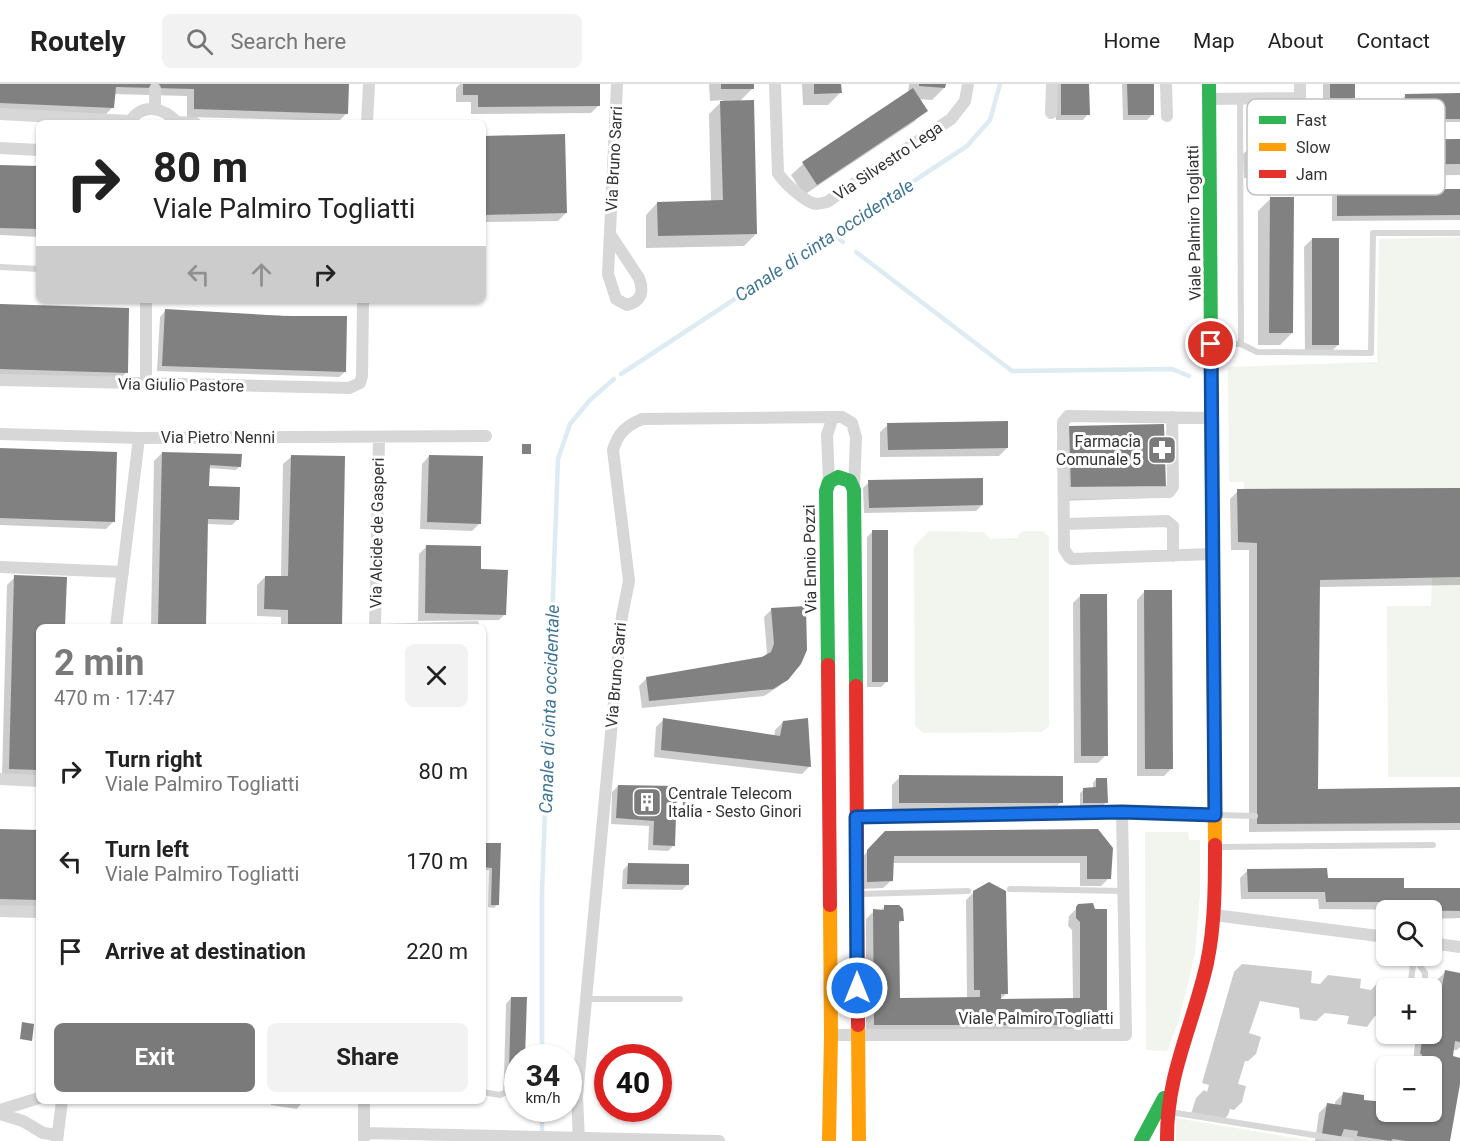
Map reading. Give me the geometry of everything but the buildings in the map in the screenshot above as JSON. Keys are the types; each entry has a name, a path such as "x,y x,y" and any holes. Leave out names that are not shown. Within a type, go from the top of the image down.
{"street":[{"path":"367,120 369,84"},
{"name":"Via Bruno Sarri","path":"610,234 642,285 642,292 634,304 627,305 616,299 608,274 617,84"},
{"name":"Via Silvestro Lega","path":"775,84 778,173 809,202 817,204 827,202 951,119 965,101 968,84"},
{"path":"1051,113 1052,84"},
{"path":"1166,84 1167,116"},
{"name":"Viale Palmiro Togliatti","path":"1167,1141 1166,1112 1207,963 1214,915 1209,84"},
{"path":"1209,99 1300,98 1300,84"},
{"path":"155,88 155,108"},
{"path":"131,120 142,111 155,108 168,113 175,120"},
{"path":"0,114 97,120"},
{"path":"0,148 36,150"},
{"path":"146,303 146,384"},
{"name":"Via Giulio Pastore","path":"0,380 349,388 360,383 362,376 363,303"},
{"path":"1212,418 1068,416 1065,419 1064,493 1064,549 1068,557 1072,559 1212,554"},
{"path":"829,482 827,435 833,417 842,417 852,423 856,437 854,490 859,1141"},
{"name":"Via Bruno Sarri","path":"579,1139 577,1096 622,616 629,581 613,450 616,438 625,427 642,419 833,417"},
{"path":"1064,493 1169,492 1173,487 1173,417"},
{"path":"0,434 139,438"},
{"name":"Via Pietro Nenni","path":"116,624 139,438 486,436"},
{"name":"Via Alcide de Gasperi","path":"375,624 379,438"},
{"name":"Via Ennio Pozzi","path":"830,1141 826,491 829,482 837,477 850,481 854,490"},
{"path":"1064,524 1167,521 1173,526 1173,556"},
{"path":"0,567 123,572"},
{"path":"0,779 36,781"},
{"path":"856,817 1122,812 1215,815"},
{"name":"Viale Palmiro Togliatti","path":"831,1035 1126,1035 1122,812"},
{"path":"0,911 36,912"},
{"path":"1214,915 1376,936"},
{"path":"1442,944 1460,946"},
{"name":"Viale Palmiro Togliatti","path":"1141,1141 1173,1081"},
{"path":"0,1112 36,1099"},
{"path":"0,1112 58,1138 62,1104"},
{"path":"364,1104 364,1137 549,1137 719,1141"}],"lane":[{"path":"1240,99 1241,344"},
{"path":"1211,344 1241,344 1257,352 1371,353 1373,233 1460,233"},
{"path":"0,267 36,269"},
{"path":"1215,815 1255,816"},
{"path":"1215,847 1433,845"},
{"path":"1010,889 1124,891"},
{"path":"856,894 968,891"},
{"path":"1413,978 1417,966 1425,973 1425,978"},
{"path":"586,999 680,999"},
{"path":"486,1093 500,1095 504,1093"},
{"path":"1166,1112 1351,1141"}],"shaded area":[{"path":"1460,237 1460,488 1244,489 1244,482 1229,482 1228,367 1377,362 1379,239"},
{"path":"929,531 984,532 990,539 1016,538 1023,531 1043,531 1049,537 1049,726 1042,732 923,733 915,726 914,546"},
{"path":"1460,577 1460,777 1388,777 1387,606 1431,606 1432,578"},
{"path":"1145,832 1188,832 1189,840 1200,840 1200,893 1195,954 1178,1023 1167,1051 1146,1050"},
{"path":"1176,1118 1313,1141 1176,1141"}],"waterway":[{"name":"Canale di cinta occidentale","path":"621,374 967,146 990,120 1000,84"},
{"path":"833,235 843,242"},
{"path":"856,252 1012,371 1172,369 1189,376"},
{"name":"Canale di cinta occidentale","path":"542,1044 542,892 558,459 570,424 590,400 614,379"},
{"name":"Canale di cinta occidentale","path":"542,1122 542,1136"}],"traffic: fast":[{"path":"1209,84 1212,483"},
{"path":"828,665 826,491 829,482 838,477 850,481 854,490 856,686"},
{"path":"1141,1141 1164,1098"}],"traffic: slow":[{"path":"1212,483 1215,845"},
{"path":"829,1141 830,905"},
{"path":"858,1025 859,1141"}],"traffic: jam":[{"path":"828,665 830,905"},
{"path":"856,686 858,1025"},
{"path":"1167,1141 1171,1094 1210,949 1214,905 1215,845"}],"place":[{"name":"Farmacia Comunale 5","path":"1162,450"},
{"name":"Centrale Telecom Italia - Sesto Ginori","path":"647,802"}],"route":[{"path":"857,988 856,817 1122,812 1215,815 1211,344"}]}
